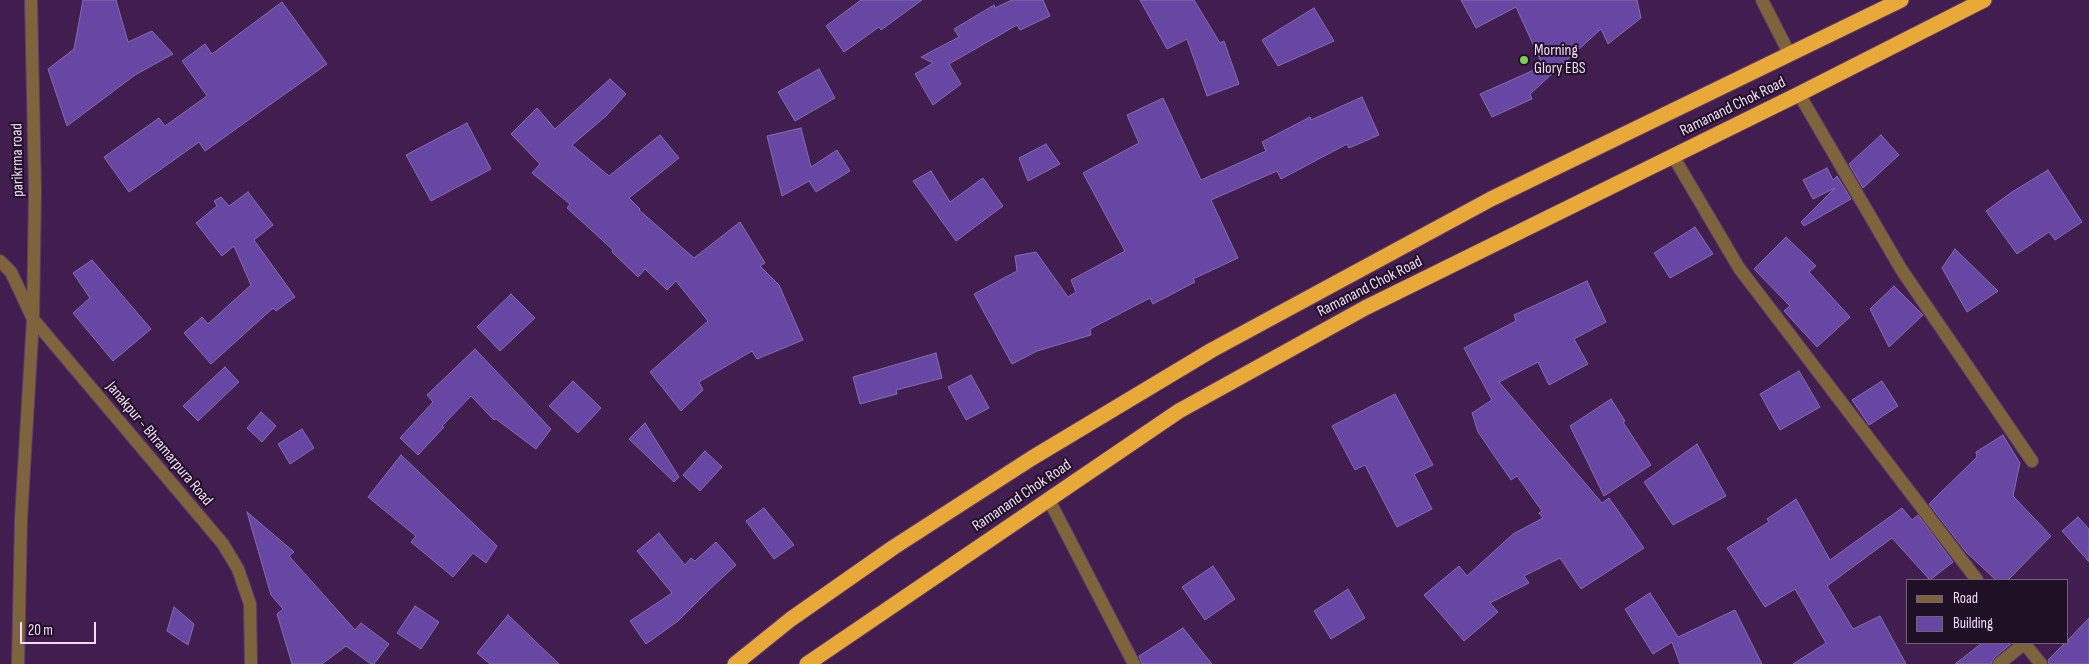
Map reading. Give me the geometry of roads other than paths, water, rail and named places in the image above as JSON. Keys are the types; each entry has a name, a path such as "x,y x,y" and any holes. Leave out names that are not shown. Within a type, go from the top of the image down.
{"highway":[{"name":"Ramanand Chok Road","path":"735,664 791,619 902,542 1032,458 1212,350 1491,200 1901,0"},
{"name":"Ramanand Chok Road","path":"807,664 1179,412 1365,308 1799,94 1984,0"}],"street":[{"name":"parikrma road","path":"18,664 21,519 33,320 34,191 31,0"},
{"path":"1762,0 1790,55"},
{"path":"1799,94 1901,269 2032,461"},
{"path":"1673,156 1739,268 1975,579"},
{"name":"Janakpur - Bhramarpura Road","path":"0,261 11,272 33,320 223,544 238,569 250,604 251,664"},
{"path":"1049,500 1134,664"},
{"path":"1999,664 2024,644"},
{"path":"2026,644 2041,664"}],"place":[{"name":"Morning Glory EBS","path":"1524,60"}]}
